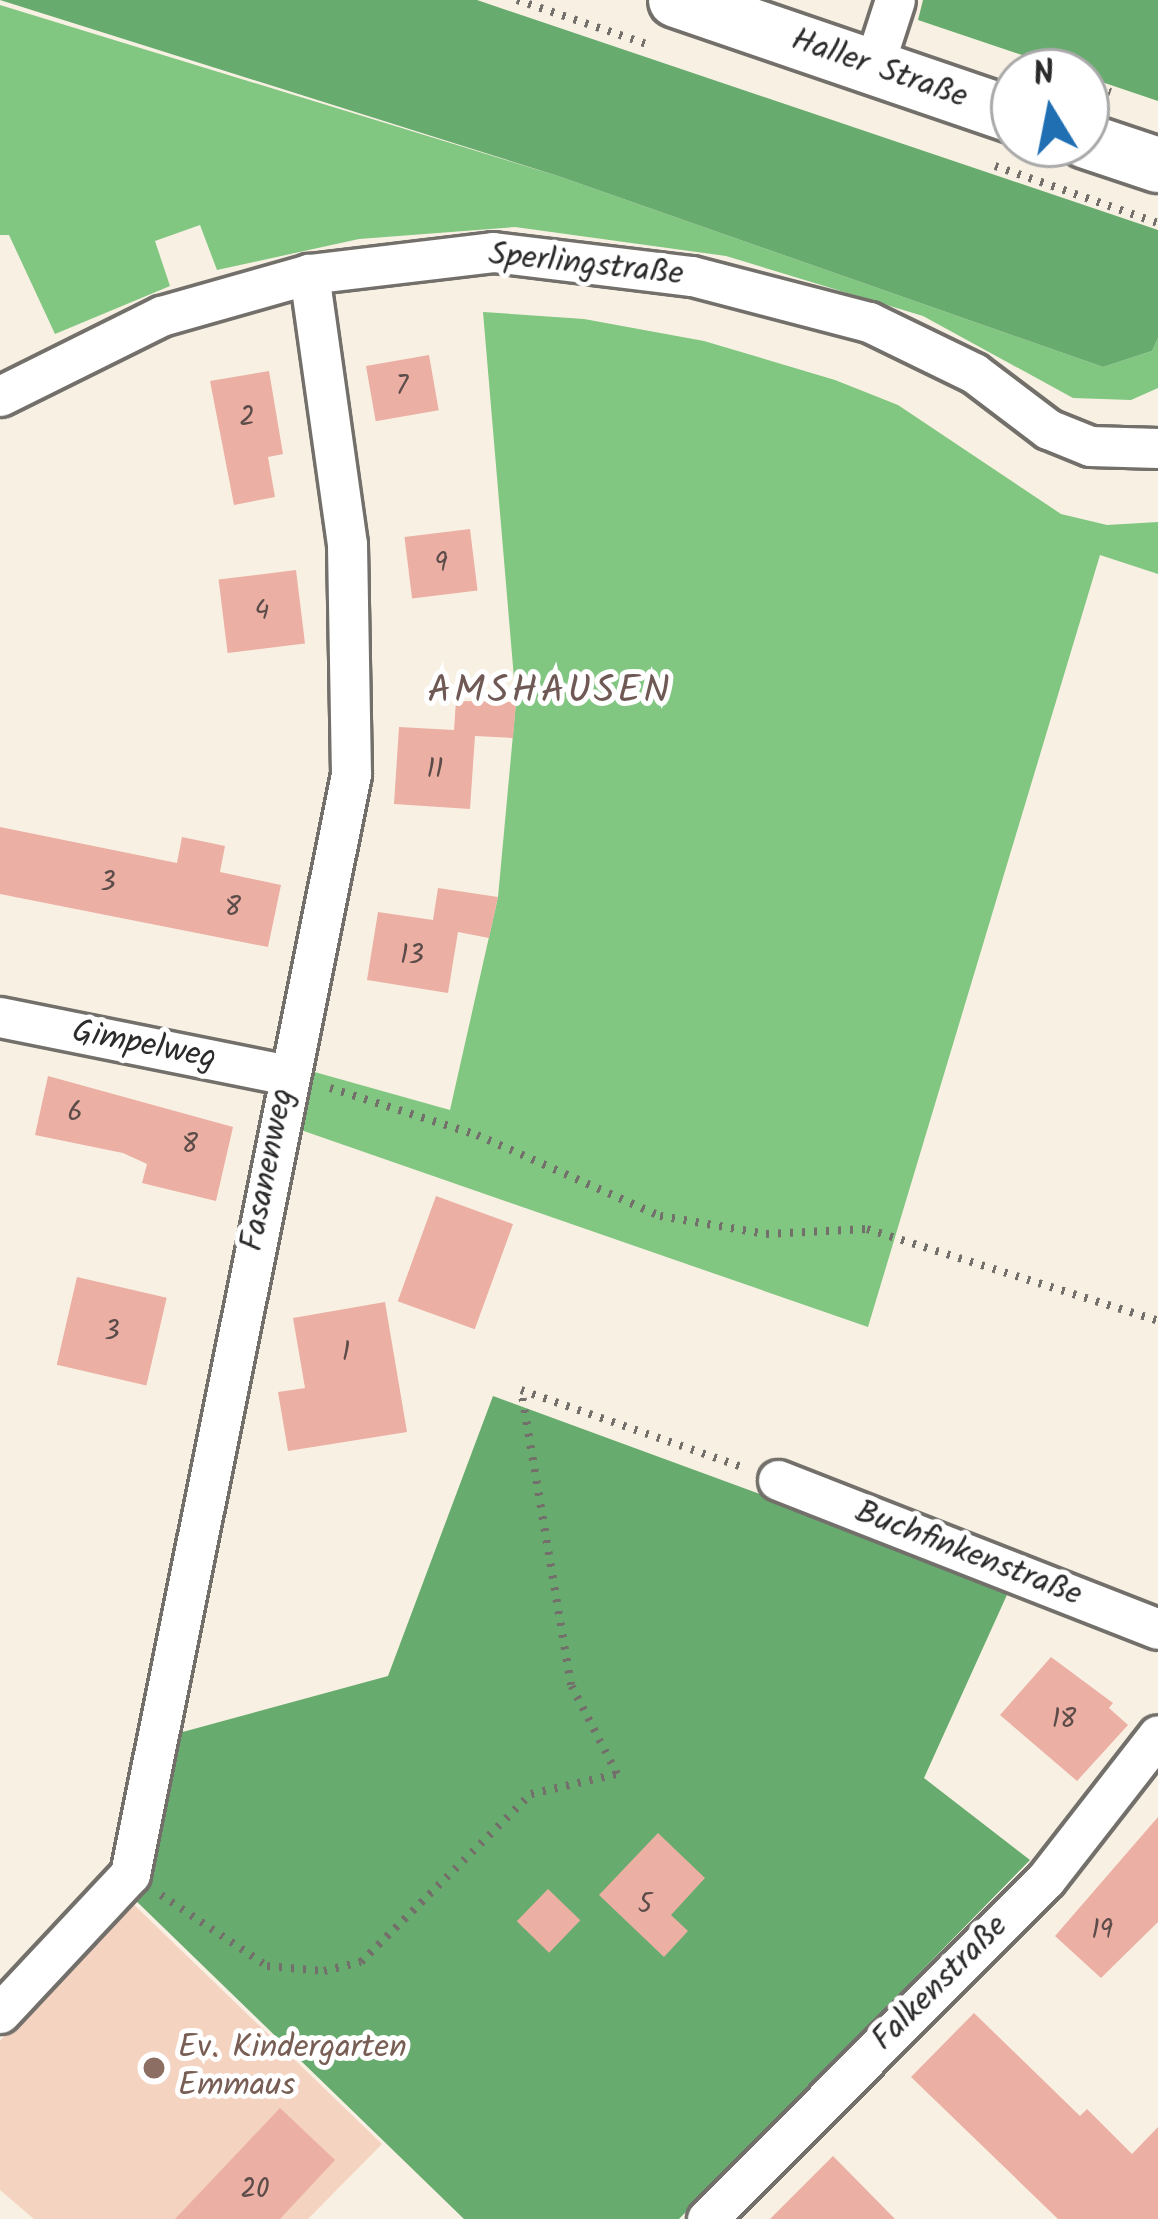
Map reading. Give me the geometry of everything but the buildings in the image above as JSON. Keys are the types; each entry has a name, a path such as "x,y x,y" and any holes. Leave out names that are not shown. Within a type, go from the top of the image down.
{"main road":[{"name":"Haller Straße","path":"676,0 990,108"},
{"path":"1110,149 1158,166"}],"street":[{"path":"873,68 895,0"},
{"name":"Sperlingstraße","path":"0,396 161,316 309,274 493,252 692,276 869,322 974,373 1048,429 1090,446 1158,448"},
{"name":"Fasanenweg","path":"130,1874 351,774 347,544 309,274"},
{"name":"Gimpelweg","path":"0,1017 288,1075"},
{"name":"Buchfinkenstraße","path":"778,1480 1158,1629"},
{"name":"Falkenstraße","path":"707,2219 1046,1879 1158,1735"},
{"path":"0,2013 130,1874"}],"path":[{"path":"1097,204 1158,223"},
{"path":"288,1075 477,1135 660,1216 766,1234 867,1229 1158,1321"},
{"path":"130,1874 267,1966 324,1971 361,1962 531,1794 617,1774 571,1685 521,1390 778,1480"}],"shaded area":[{"name":"Ev. Kindergarten Emmaus","path":"125,1896 382,2144 308,2219 34,2219 0,2190 0,2041"}],"green space":[{"path":"0,0 477,0 1158,230 1158,338 1152,351 1103,367 558,176"},
{"path":"923,0 1158,0 1158,101 1110,85 1110,48 1001,48 918,20"},
{"path":"0,5 558,176 1103,367 1152,351 1158,338 1158,388 1131,400 1073,398 923,316 726,256 515,227 359,239 217,270 200,225 155,241 170,286 55,334 9,235 0,235"},
{"path":"483,312 584,319 704,341 835,380 898,405 1061,514 1107,525 1158,522 1158,574 1100,555 868,1327 298,1129 311,1071 450,1110 498,897 516,702"},
{"path":"493,1396 1011,1586 924,1778 1030,1860 679,2219 464,2219 130,1895 151,1877 179,1733 388,1676"}],"place":[{"name":"Ev. Kindergarten Emmaus","path":"154,2068"}],"district":[{"name":"AMSHAUSEN","path":"550,692"}]}
